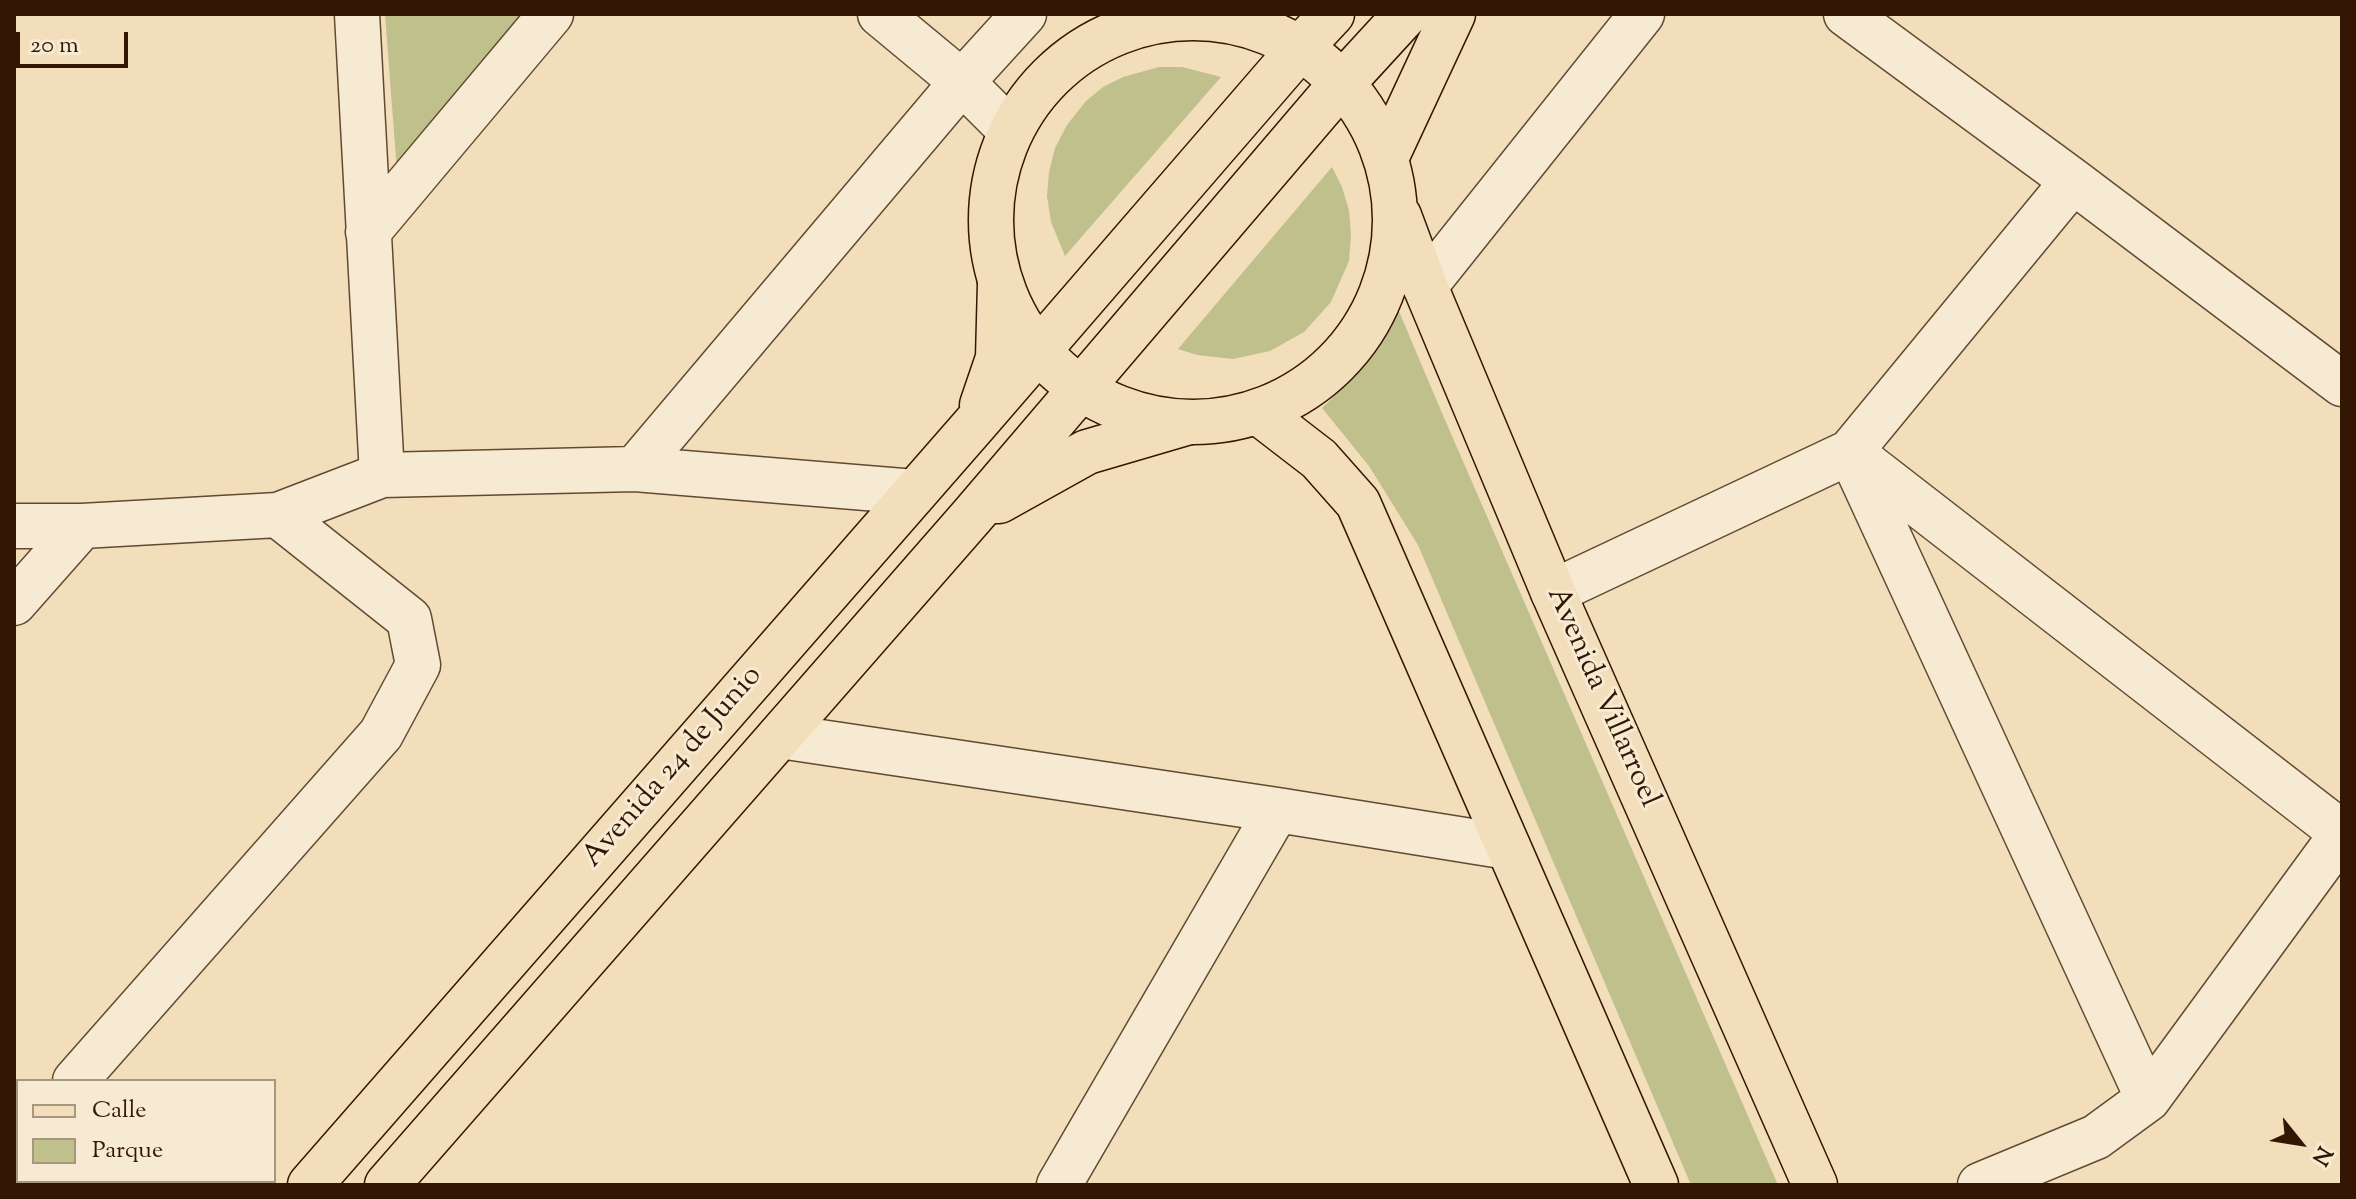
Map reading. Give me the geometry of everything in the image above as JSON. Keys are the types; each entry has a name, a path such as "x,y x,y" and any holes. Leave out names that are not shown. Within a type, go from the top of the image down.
{"main road":[{"name":"Avenida 24 de Junio","path":"310,1185 1332,14"},
{"name":"Avenida 24 de Junio","path":"387,1185 1406,14"},
{"path":"1386,158 1453,14"},
{"path":"975,424 998,358 1000,283 991,219 996,174 1011,131 1035,92 1068,60 1118,31 1173,17 1234,17 1301,47 1343,83 1366,113 1386,158 1395,206 1389,270 1364,327 1324,374 1293,396 1258,412 1222,421 1186,423 1139,415 1079,389 1037,350 1018,322 1000,283"},
{"name":"Avenida Villarroel","path":"1395,206 1425,286 1553,592 1815,1185"},
{"path":"1258,412 1319,459 1358,503 1656,1185"},
{"path":"972,516 1087,452 1186,423"}],"street":[{"path":"357,14 382,475"},
{"path":"368,232 551,14"},
{"path":"880,14 962,82 1011,131"},
{"path":"635,469 962,82 1024,14"},
{"path":"1425,286 1642,14"},
{"path":"1846,14 2337,369"},
{"path":"1553,592 1850,452 2073,181"},
{"path":"1850,452 2342,834 2148,1099 2096,1137 1980,1185"},
{"path":"1850,452 2148,1099"},
{"path":"14,526 82,526 278,515 382,475 635,469 915,492"},
{"path":"77,1079 381,734 418,665 409,619 278,515"},
{"path":"14,603 82,526"},
{"path":"780,736 1508,847"},
{"path":"1059,1185 1277,810"}],"green space":[{"path":"385,14 525,14 397,172"},
{"path":"1159,67 1182,67 1221,77 1065,256 1051,222 1047,196 1055,148 1067,125 1086,101 1103,87 1123,77"},
{"path":"1332,167 1349,210 1351,235 1349,261 1331,302 1304,332 1270,351 1233,359 1197,355 1178,349"},
{"path":"1395,302 1778,1185 1691,1185 1418,545 1369,466 1322,408 1343,388 1367,353"}]}
